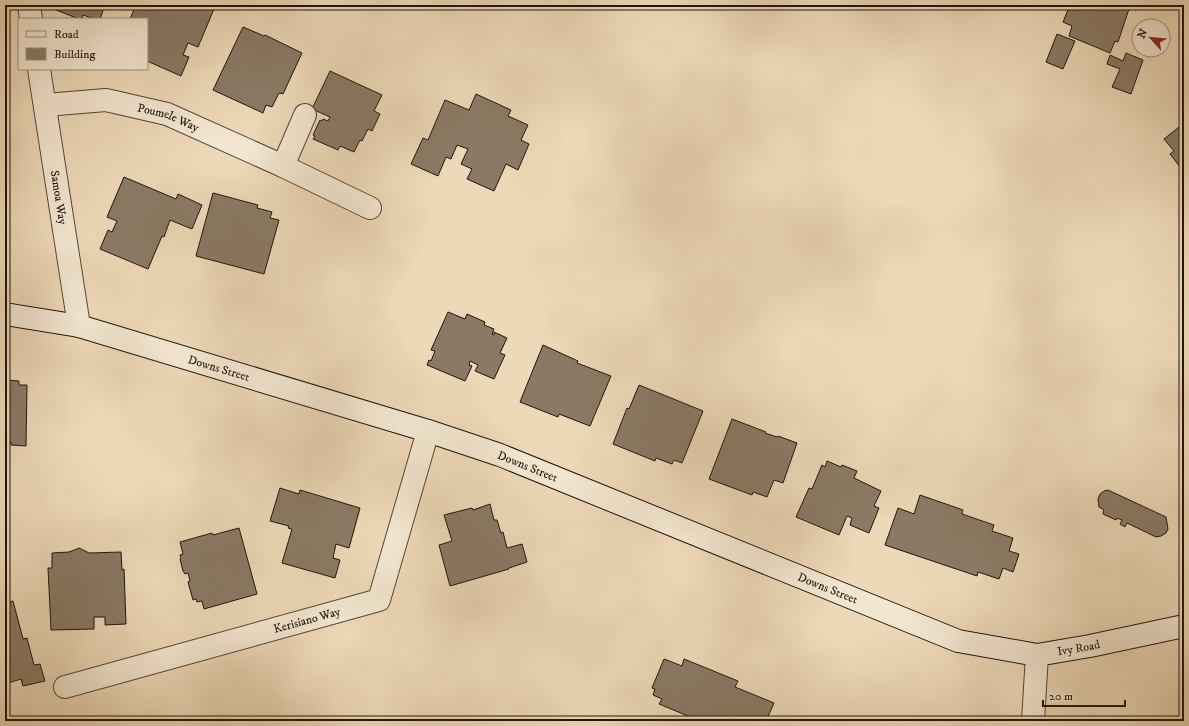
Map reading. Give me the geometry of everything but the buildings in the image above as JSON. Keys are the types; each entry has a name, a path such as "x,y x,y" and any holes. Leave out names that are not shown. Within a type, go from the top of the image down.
{"street":[{"path":"29,5 31,18"},
{"name":"Samoa Way","path":"39,70 79,326"},
{"name":"Poumele Way","path":"45,105 106,100 167,114 283,166 370,208"},
{"path":"283,166 306,115"},
{"name":"Downs Street","path":"5,314 79,326 428,431 500,455 958,641 1037,655"},
{"name":"Kerisiano Way","path":"65,687 379,600 428,431"},
{"name":"Ivy Road","path":"1037,655 1090,646 1184,626"},
{"path":"1033,721 1037,655"}]}
